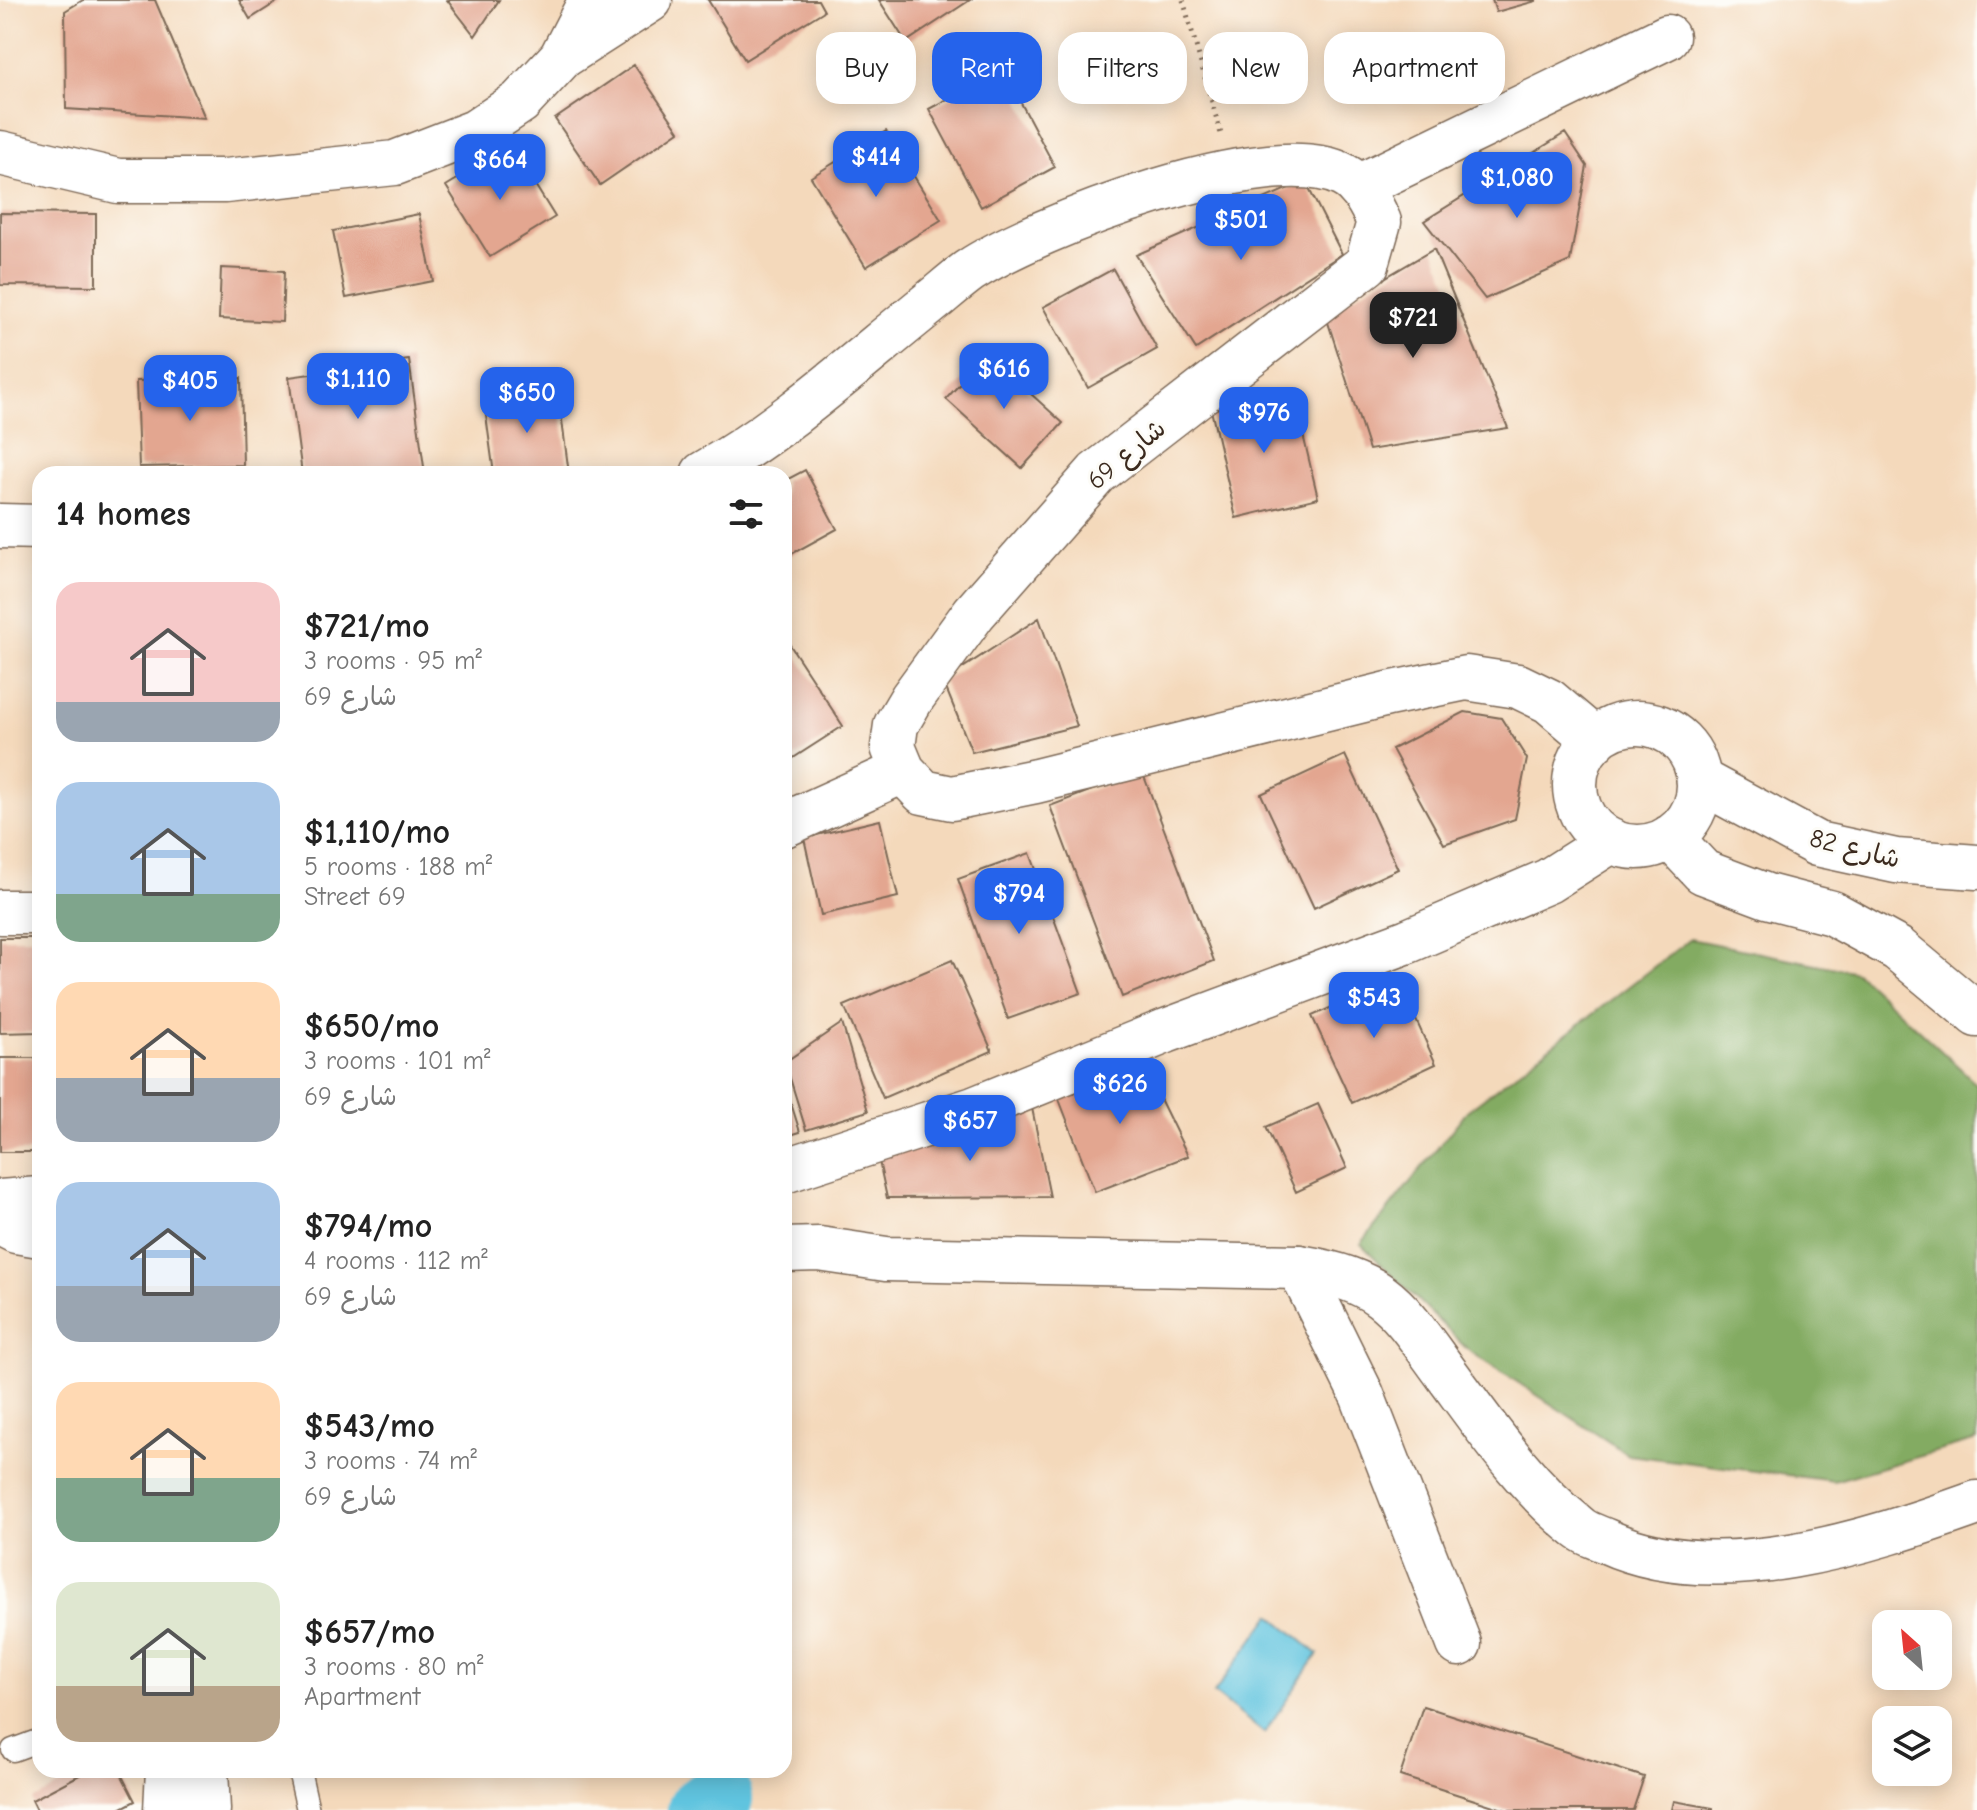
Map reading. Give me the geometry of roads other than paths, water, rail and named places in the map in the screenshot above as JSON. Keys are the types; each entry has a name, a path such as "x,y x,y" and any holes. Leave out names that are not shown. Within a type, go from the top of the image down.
{"street":[{"path":"561,58 591,0"},
{"path":"0,153 118,181 225,181 395,163 475,132 520,102 561,58 650,0"},
{"path":"715,466 765,434 966,273 1011,245 1162,190 1232,171 1317,168 1343,175 1358,187 1667,37"},
{"name":"شارع 69","path":"903,771 893,747 896,725 912,698 974,613 1097,473 1367,264 1379,222 1358,187"},
{"path":"0,526 32,527"},
{"path":"792,821 903,771 923,792 952,798 1466,678 1518,686 1549,701 1595,740"},
{"path":"1650,724 1684,744 1694,760 1699,780 1697,802 1687,822 1670,837 1641,847 1611,841 1585,819 1578,803 1577,769 1595,740 1620,726 1650,724"},
{"name":"شارع 82","path":"1699,780 1817,844 1896,861 1977,867"},
{"path":"1670,837 1703,872 1767,896 1832,913 1898,949 1977,1015"},
{"path":"792,1168 974,1109 1166,1031 1408,941 1548,881 1611,841"},
{"path":"0,912 32,912"},
{"path":"0,1202 32,1200"},
{"path":"0,1223 16,1231 32,1234"},
{"path":"792,1250 819,1249 886,1259 1299,1267 1340,1274 1375,1289 1404,1317 1529,1480 1580,1529 1620,1548 1670,1561 1762,1561 1895,1533 1977,1503"},
{"path":"792,1279 819,1276 886,1259"},
{"path":"1299,1267 1362,1395 1459,1644"},
{"path":"166,1810 168,1778"},
{"path":"206,1778 208,1810"}],"lane":[{"path":"13,1750 32,1743"},
{"path":"301,1778 308,1810"}],"water":[{"path":"1271,1615 1318,1654 1264,1733 1214,1693"}],"waterway":[{"path":"701,1810 719,1798"}]}
